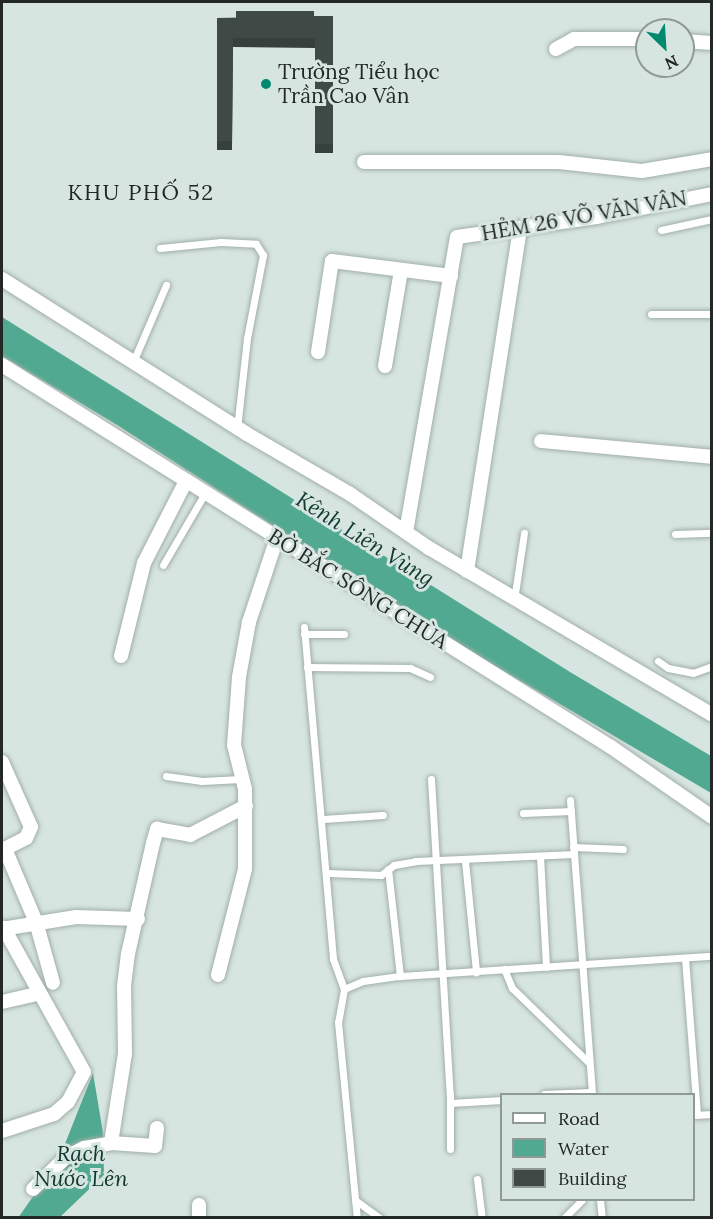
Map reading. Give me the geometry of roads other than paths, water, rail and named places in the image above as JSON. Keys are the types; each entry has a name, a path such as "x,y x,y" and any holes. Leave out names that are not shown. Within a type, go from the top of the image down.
{"street":[{"path":"556,49 574,39 635,39"},
{"path":"695,42 711,43"},
{"path":"364,162 559,162 642,171 711,159"},
{"name":"HẺM 26 VÕ VĂN VÂN","path":"451,276 457,237 711,194"},
{"path":"467,571 520,228"},
{"path":"318,352 332,261 451,276 406,532"},
{"path":"385,366 401,270"},
{"path":"2,279 237,428 298,461 514,600 711,715"},
{"name":"BỜ BẮC SÔNG CHÙA","path":"2,365 611,747 711,816"},
{"path":"541,441 711,457"},
{"path":"121,656 144,563 186,481"},
{"path":"218,975 245,869 246,806 234,745 239,677 249,622 277,538"},
{"path":"2,762 32,827 31,834 3,850 36,922 53,983"},
{"path":"111,1143 125,1054 124,986 158,829 190,835 246,806"},
{"path":"2,1131 54,1114 68,1102 83,1075 80,1062 37,994 3,929 36,922 89,917 138,919"},
{"path":"2,1002 37,994"},
{"path":"33,1189 66,1157 84,1148 111,1143 155,1146 157,1128"}],"lane":[{"path":"662,230 711,219"},
{"path":"160,248 221,242 256,244 263,255 247,338 237,428"},
{"path":"133,362 166,285"},
{"path":"651,314 711,314"},
{"path":"163,565 205,493"},
{"path":"514,600 524,533"},
{"path":"675,534 711,533"},
{"path":"344,634 304,631 328,873 333,959 344,989 338,1022 357,1218"},
{"path":"658,661 668,668 693,673 711,666"},
{"path":"308,667 410,668 430,677"},
{"path":"166,776 202,781 241,779"},
{"path":"431,779 450,1102 450,1149"},
{"path":"570,800 591,1093"},
{"path":"523,813 571,811"},
{"path":"323,819 383,815"},
{"path":"328,873 381,875 388,869 405,863 540,856 574,850 623,849"},
{"path":"540,856 546,967"},
{"path":"465,861 476,972"},
{"path":"388,869 400,976"},
{"path":"344,989 363,981 400,976 711,956"},
{"path":"685,958 694,1093"},
{"path":"504,969 512,988 589,1064"},
{"path":"450,1102 500,1100"},
{"path":"695,1115 711,1114"},
{"path":"477,1179 482,1218"},
{"path":"355,1200 380,1218"},
{"path":"564,1218 581,1201"},
{"path":"600,1201 602,1218"}],"water":[{"path":"2,317 570,672 711,756 711,793 441,634 117,425 2,356"},
{"name":"Rạch Nước Lên","path":"93,1073 103,1133 104,1175 60,1217 18,1218 59,1159"}],"place":[{"name":"Trường Tiểu học Trần Cao Vân","path":"266,84"}],"district":[{"name":"KHU PHỐ 52","path":"141,193"}],"water label":[{"name":"Kênh Liên Vùng","path":"365,539"}]}
